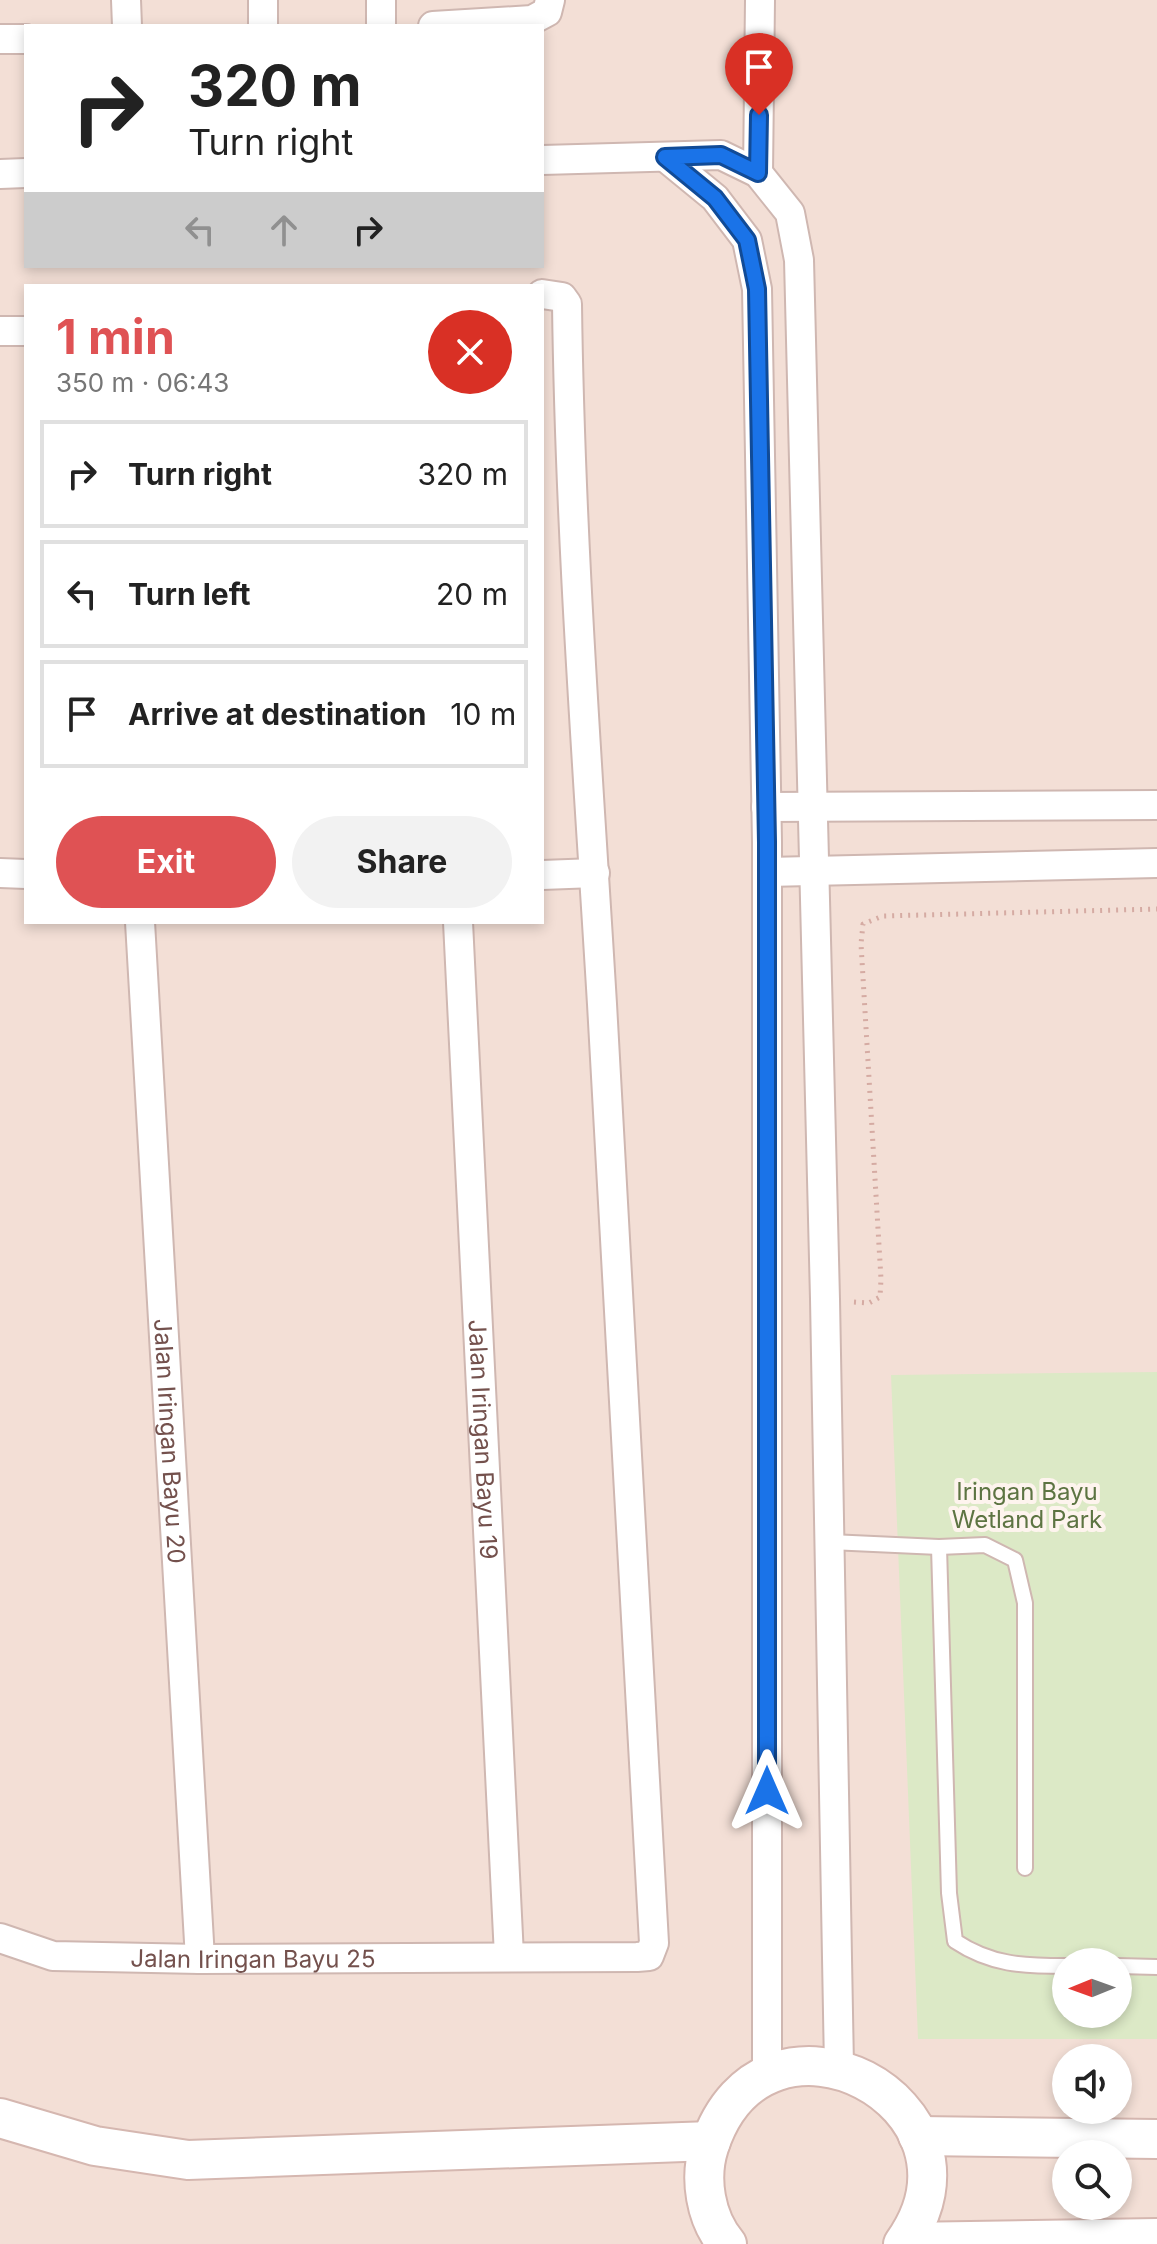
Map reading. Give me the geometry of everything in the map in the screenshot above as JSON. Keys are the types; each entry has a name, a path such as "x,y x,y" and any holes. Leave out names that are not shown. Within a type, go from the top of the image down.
{"street":[{"path":"126,0 127,24"},
{"path":"263,0 263,24"},
{"path":"381,0 381,24"},
{"path":"466,24 532,20 547,12 550,0"},
{"path":"758,173 760,0"},
{"path":"0,39 24,39"},
{"path":"544,160 721,155 758,173 790,213 799,260 825,1299 839,2067"},
{"path":"665,157 715,198 747,240 757,289 767,872 767,2076"},
{"path":"0,174 24,173"},
{"path":"544,294 562,297 567,304 569,461 595,873 544,875"},
{"path":"0,331 24,331"},
{"path":"766,807 1157,805"},
{"path":"767,872 1157,863"},
{"path":"0,873 24,874"},
{"name":"Jalan Iringan Bayu 25","path":"0,1938 53,1956 200,1959 649,1956 654,1943 595,873"},
{"name":"Jalan Iringan Bayu 20","path":"140,924 200,1959"},
{"name":"Jalan Iringan Bayu 19","path":"458,924 509,1956"},
{"path":"727,2244 719,2235 706,2200 704,2163 715,2128 737,2097 767,2076 802,2066 839,2067 872,2081 899,2104 918,2136 926,2172 922,2209 904,2243 1157,2238"},
{"path":"0,2118 95,2146 188,2160 711,2141"},
{"path":"918,2136 1157,2139"}],"lane":[{"path":"830,1542 939,1547 985,1545 1015,1560 1025,1603 1025,1868"},
{"path":"939,1547 949,1893 955,1941 978,1956 1010,1966 1052,1966"},
{"path":"1132,1966 1157,1967"}],"path":[{"path":"825,1299 869,1303 880,1297 861,944 863,924 883,916 1157,909"}],"shaded area":[{"path":"0,0 1157,0 1157,2244 0,2244"}],"green space":[{"name":"Iringan Bayu Wetland Park","path":"1157,1372 1157,2039 918,2039 891,1375"}],"route":[{"path":"759,115 758,173 721,155 665,157 715,198 747,240 757,289 767,842 767,1791"}]}
